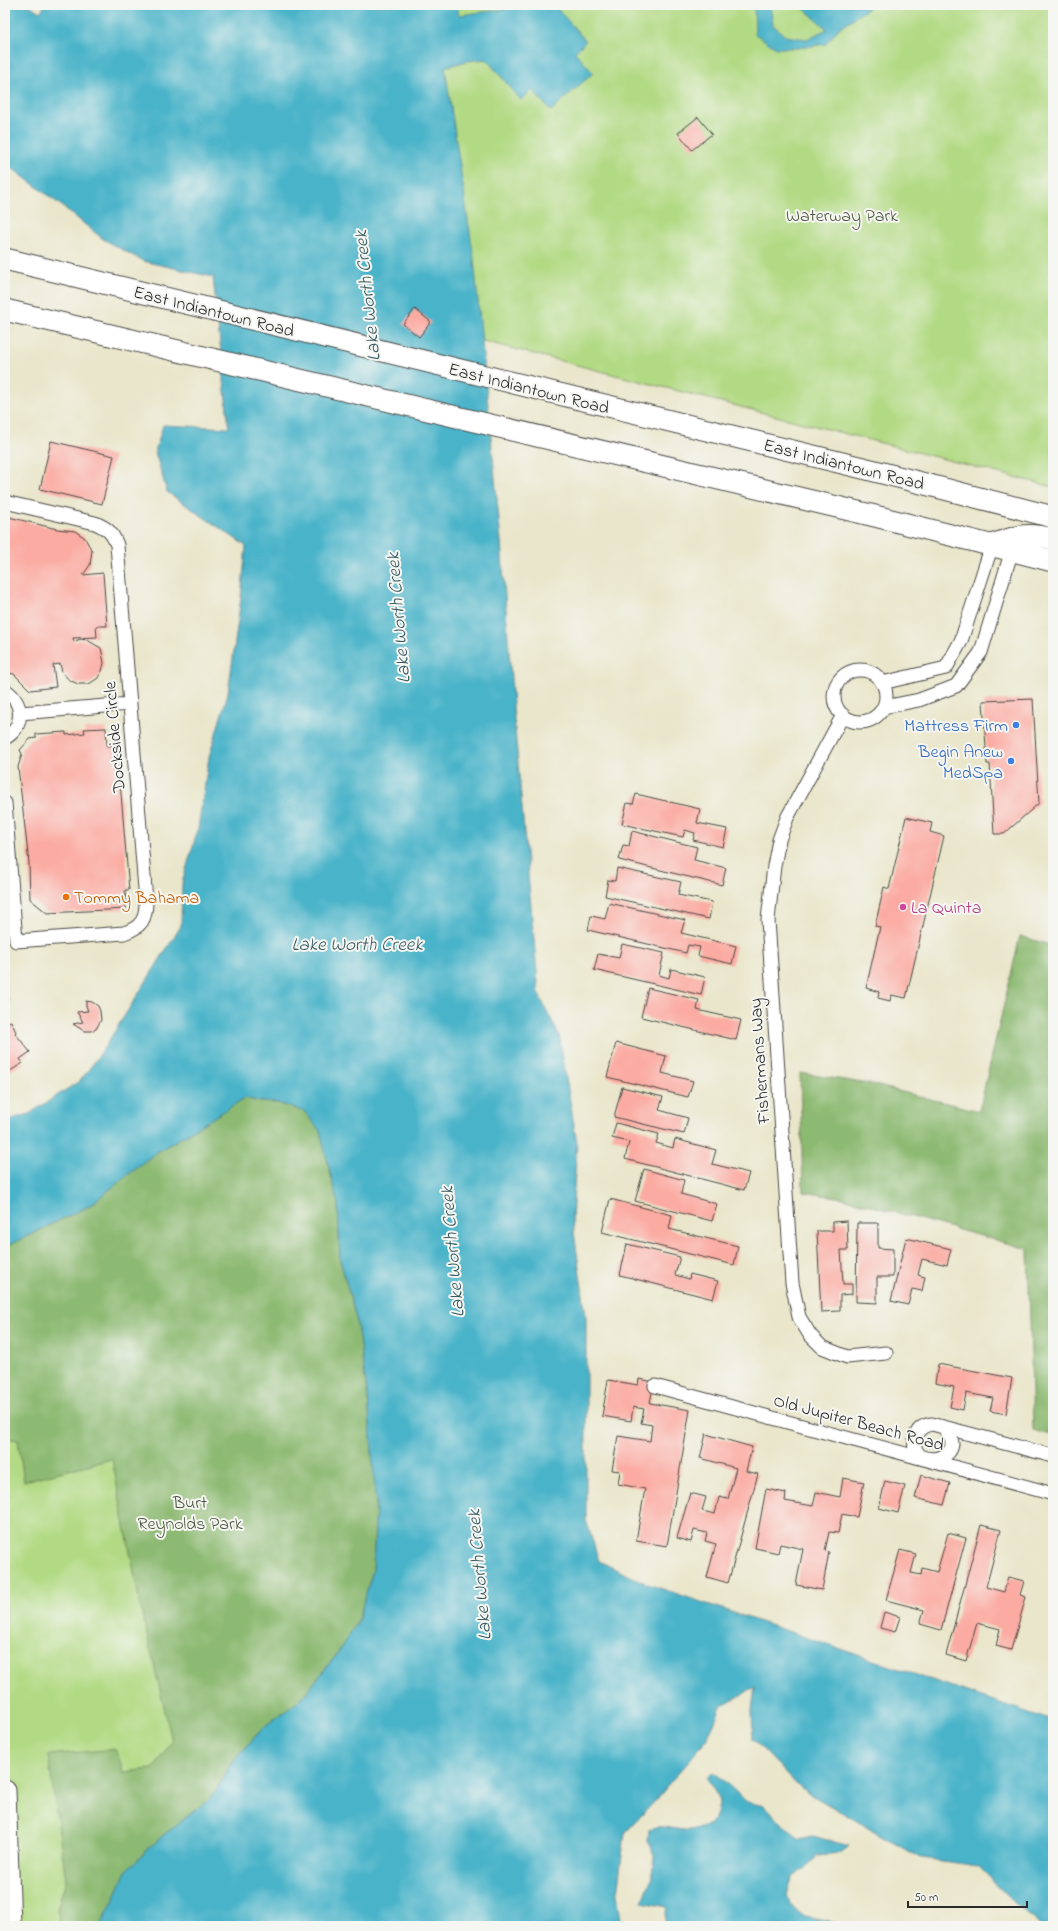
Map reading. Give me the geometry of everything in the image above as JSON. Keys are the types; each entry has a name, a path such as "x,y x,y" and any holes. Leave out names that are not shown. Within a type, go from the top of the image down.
{"main road":[{"name":"East Indiantown Road","path":"5,259 872,470 1053,517"},
{"path":"5,310 875,516 1053,561"},
{"path":"992,545 1022,535 1040,536 1053,539"},
{"path":"5,1791 10,1926"}],"street":[{"name":"Dockside Circle","path":"5,502 95,523 105,527 113,534 117,545 146,901 146,914 139,926 124,933 16,942 5,803"},
{"path":"882,683 946,668 961,641 992,545"},
{"path":"884,707 919,700 956,686 981,652 1012,550"},
{"path":"860,670 869,672 877,676 882,683 886,699 884,707 879,714 865,722 850,720 843,715 835,700 837,687 844,676 852,672 860,670"},
{"path":"5,690 13,696 18,704 20,713 16,730 5,738"},
{"path":"20,713 130,704"},
{"name":"Fishermans Way","path":"843,715 787,818 779,840 774,866 768,920 792,1283 798,1317 810,1335 822,1347 847,1357 886,1353"},
{"name":"Old Jupiter Beach Road","path":"655,1386 1053,1494"},
{"path":"932,1424 944,1428 949,1433 951,1446 943,1457 930,1460 920,1454 917,1450 915,1439 917,1433 926,1425 932,1424"},
{"name":"Old Jupiter Beach Road","path":"944,1428 1053,1456"}],"green space":[{"name":"Waterway Park","path":"428,5 1053,5 1053,487 479,340"},
{"path":"1020,936 1053,946 1053,1436 1033,1430 1028,1249 843,1198 803,1192 800,1073 870,1084 979,1111"},
{"name":"Burt Reynolds Park","path":"245,1098 261,1102 278,1103 306,1112 320,1130 338,1204 340,1260 356,1318 368,1398 376,1504 373,1570 358,1621 335,1657 299,1701 265,1726 236,1757 211,1798 161,1837 126,1871 111,1906 100,1926 61,1926 57,1909 66,1880 48,1755 116,1749 123,1772 153,1769 172,1741 142,1614 112,1459 24,1481 18,1440 5,1438 5,1247 89,1206 154,1154"},
{"name":"Burt Reynolds Park","path":"5,1247 356,1318 126,1871 100,1926 5,1926"}],"water":[{"name":"Lake Worth Creek","path":"5,5 29,5 40,12 45,5 457,5 459,15 538,5 554,5 586,41 575,52 593,73 551,111 532,90 521,100 486,59 467,61 445,67 474,259 501,541 514,719 539,995 559,1035 577,1143 572,1218 586,1316 586,1520 599,1561 645,1583 1053,1721 1053,1926 1042,1926 1026,1914 977,1866 921,1858 801,1789 753,1739 752,1710 755,1687 721,1707 707,1739 656,1800 625,1833 617,1893 622,1926 100,1926 111,1906 126,1871 161,1837 211,1798 236,1757 265,1726 299,1701 335,1657 358,1621 373,1570 376,1504 368,1398 356,1318 340,1260 338,1204 320,1131 305,1112 278,1103 261,1102 245,1098 154,1154 89,1206 5,1247 5,1121 29,1114 81,1080 101,1053 181,926 182,883 198,829 209,757 228,693 241,598 246,546 167,492 155,452 163,425 229,428 213,277 143,261 103,239 5,163"},
{"path":"754,5 770,5 773,25 785,36 807,39 827,29 802,7 802,5 868,5 867,9 839,28 826,44 798,48 776,48 755,34"},
{"path":"714,1772 747,1802 764,1806 799,1839 813,1836 849,1846 841,1853 817,1855 807,1867 792,1878 787,1895 790,1905 806,1917 834,1923 839,1926 664,1926 667,1907 642,1902 646,1890 652,1881 655,1858 648,1842 649,1829 654,1827 664,1827 695,1830 709,1826 716,1816 720,1801 707,1778"}],"building":[{"path":"698,117 712,134 692,150 678,133"},
{"path":"415,309 431,322 419,337 403,324"},
{"path":"51,441 114,456 102,504 40,489"},
{"path":"5,516 57,529 75,531 85,538 92,551 90,565 83,575 103,573 107,626 96,626 97,637 73,638 74,642 80,639 87,640 101,648 104,663 102,671 98,678 89,684 78,684 69,680 62,672 60,664 53,665 56,687 30,690 14,674 5,673"},
{"path":"1033,699 1039,803 1004,834 994,834 990,764 987,764 983,701"},
{"path":"106,728 107,746 117,745 129,890 125,890 126,909 47,913 30,899 29,863 18,767 22,754 20,750 30,739 36,738 36,734 66,732 66,735 85,733 84,729"},
{"path":"636,794 700,809 697,823 727,829 723,847 693,840 695,833 685,830 683,837 622,824 627,803 633,804"},
{"name":"La Quinta","path":"906,817 932,823 930,832 944,836 906,998 891,995 890,1001 878,998 879,992 866,988 880,927 875,926 884,887 889,889"},
{"path":"632,831 697,847 694,860 726,868 722,885 619,860 623,845 629,846"},
{"path":"617,868 681,882 678,895 712,902 709,919 605,896 608,880 615,881"},
{"path":"609,903 685,920 681,933 736,946 732,964 698,956 700,947 688,945 686,953 588,930 591,916 605,919"},
{"path":"622,944 664,953 659,975 669,978 671,969 705,977 701,995 594,970 598,954 619,958"},
{"path":"5,963 8,1001 5,1001"},
{"path":"648,988 699,1000 697,1010 741,1020 736,1040 641,1017"},
{"path":"86,1001 92,1002 98,1006 100,1011 101,1020 96,1029 91,1031 84,1031 73,1024 83,1022 77,1012 88,1011"},
{"path":"11,1021 16,1032 15,1033 30,1052 20,1059 23,1063 5,1074 5,1024"},
{"path":"616,1043 666,1056 662,1073 693,1081 688,1097 607,1077"},
{"path":"622,1087 663,1097 659,1110 688,1118 684,1134 614,1117"},
{"path":"616,1123 659,1134 656,1143 673,1148 675,1139 716,1150 712,1164 749,1173 744,1190 625,1159 629,1142 612,1138"},
{"path":"644,1169 684,1180 681,1194 717,1204 712,1221 635,1201"},
{"path":"610,1199 672,1215 669,1229 738,1246 734,1265 602,1232"},
{"path":"847,1221 848,1250 841,1250 843,1284 852,1284 852,1294 840,1295 840,1311 821,1312 817,1231 833,1231 833,1222"},
{"path":"857,1223 878,1223 878,1248 893,1249 893,1277 877,1277 877,1303 856,1302"},
{"path":"906,1238 951,1249 947,1265 922,1259 918,1275 925,1277 922,1291 912,1289 908,1305 891,1301"},
{"path":"627,1244 680,1257 675,1275 689,1279 690,1274 718,1281 713,1299 620,1275"},
{"path":"938,1364 1012,1378 1006,1414 990,1411 993,1398 966,1393 963,1410 950,1407 954,1387 935,1383"},
{"path":"639,1379 654,1382 650,1403 690,1410 667,1546 636,1541 645,1489 618,1484 620,1471 612,1470 618,1436 650,1441 652,1425 641,1423 644,1409 633,1407 631,1421 602,1416 608,1380 638,1385"},
{"path":"706,1434 752,1447 746,1471 758,1474 728,1583 707,1577 716,1544 705,1541 707,1533 694,1530 691,1542 677,1538 690,1493 706,1497 702,1511 715,1514 719,1497 728,1499 736,1468 700,1458"},
{"path":"921,1475 950,1483 944,1505 915,1498"},
{"path":"843,1478 864,1482 857,1517 842,1514 838,1533 829,1532 825,1551 829,1552 822,1590 796,1585 803,1549 780,1544 778,1553 755,1548 766,1489 786,1493 785,1501 813,1506 816,1492 840,1497"},
{"path":"885,1481 905,1486 898,1513 879,1508"},
{"path":"981,1525 1001,1530 986,1587 1004,1592 1008,1577 1024,1581 1020,1595 1026,1597 1011,1650 996,1646 1000,1629 977,1623 966,1661 946,1655"},
{"path":"948,1533 966,1538 941,1630 920,1624 924,1610 886,1600 900,1550 916,1554 911,1573 921,1575 922,1568 937,1572"},
{"path":"884,1612 900,1617 895,1632 880,1628"}],"place":[{"name":"Mattress Firm","path":"1016,725"},
{"name":"Begin Anew MedSpa","path":"1011,761"},
{"name":"Tommy Bahama","path":"66,897"},
{"name":"La Quinta","path":"903,907"}]}
